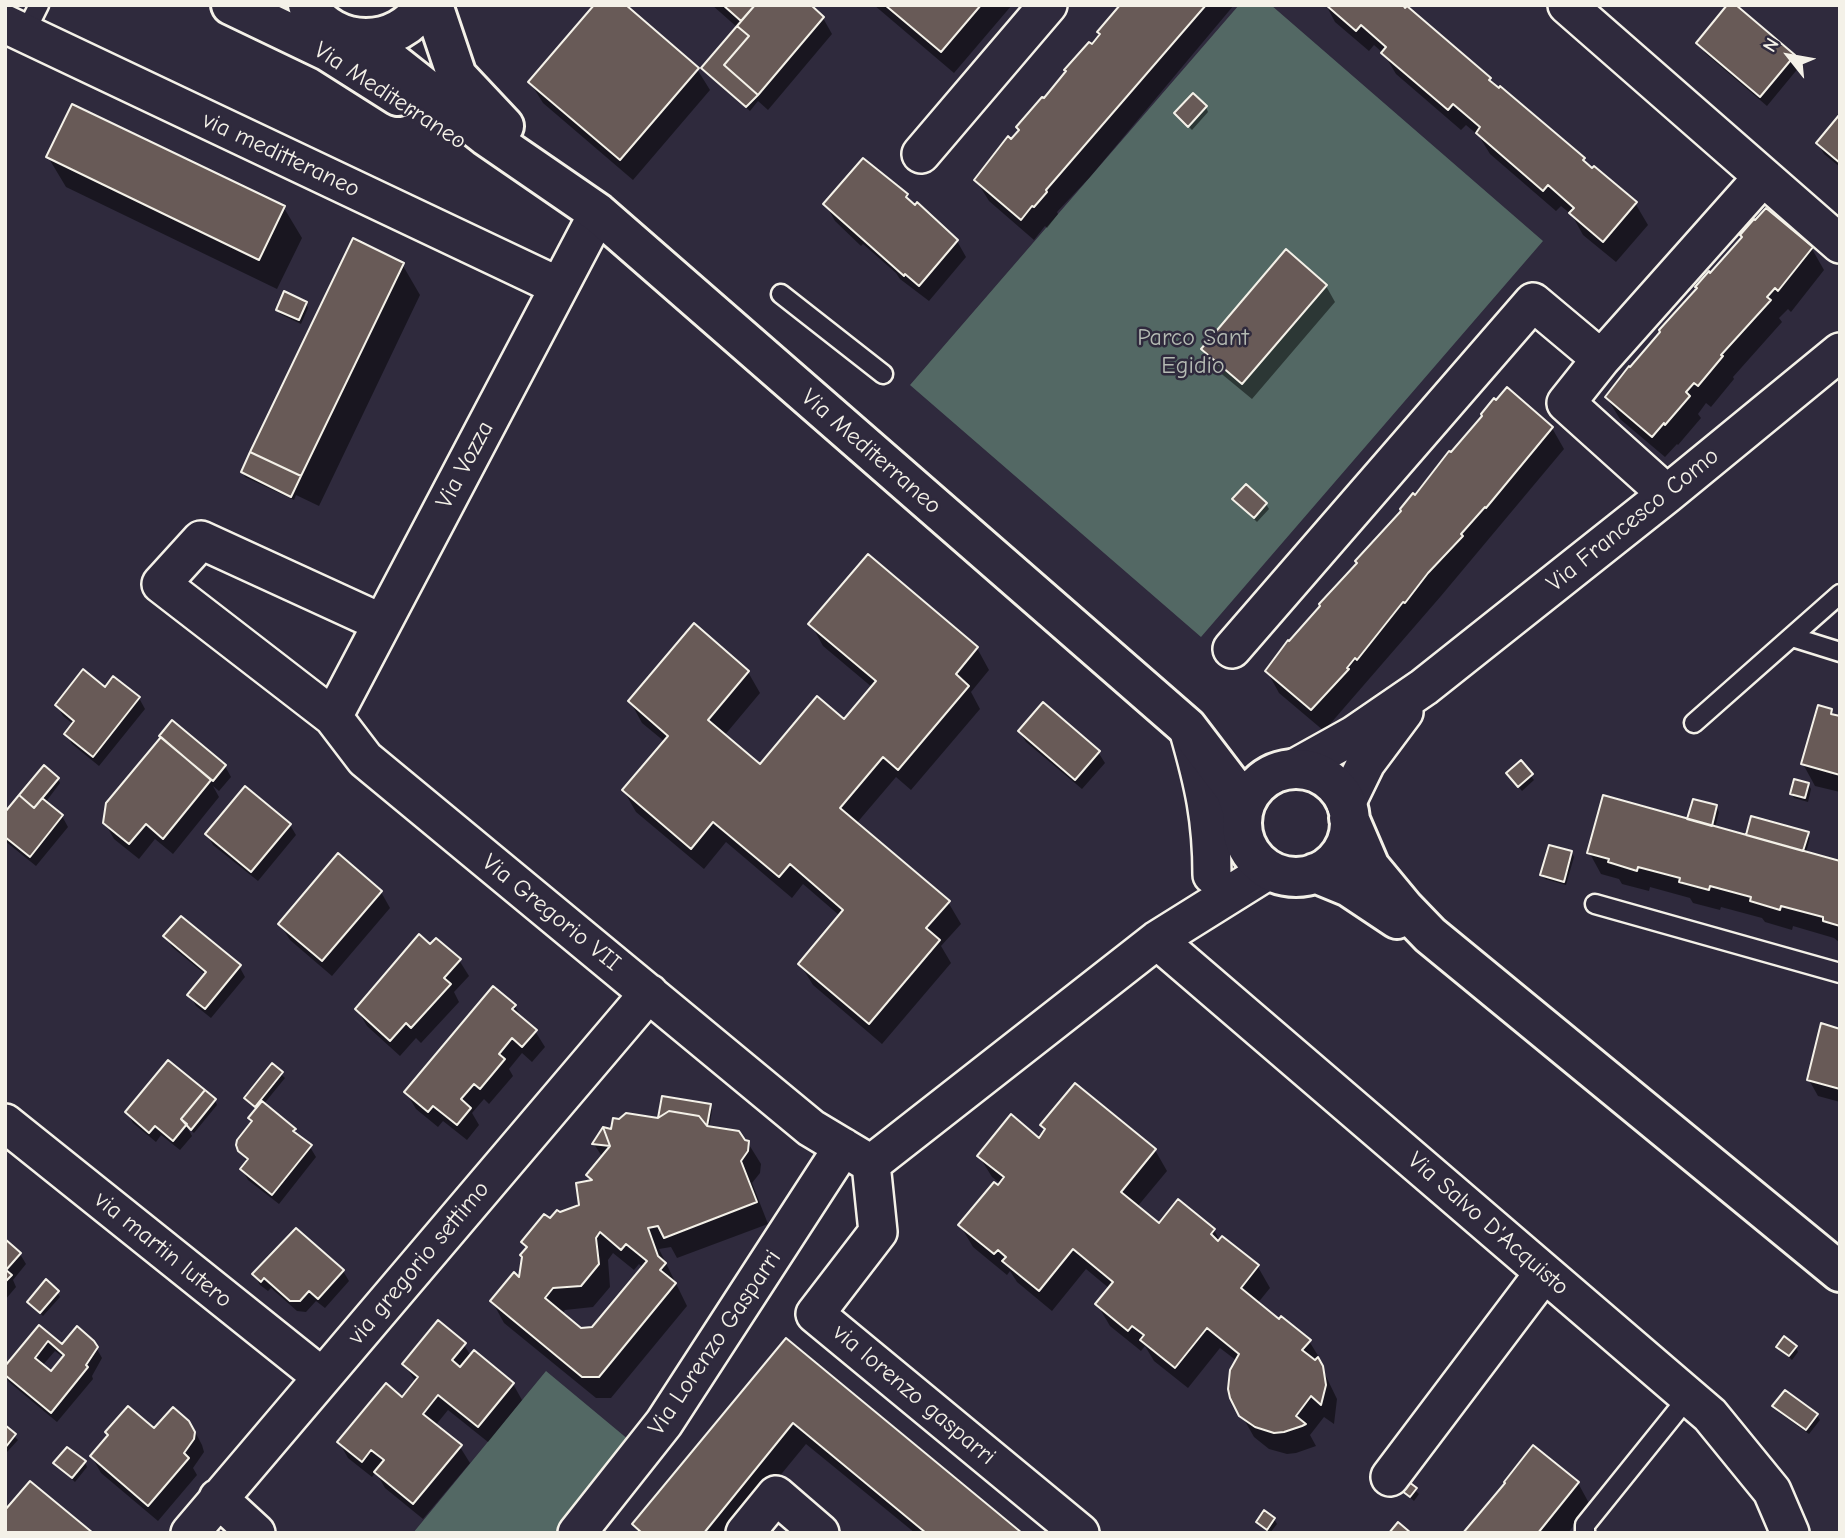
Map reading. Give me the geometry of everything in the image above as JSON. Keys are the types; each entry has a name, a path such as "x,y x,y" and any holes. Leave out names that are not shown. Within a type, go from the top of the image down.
{"main road":[{"name":"Via Mediterraneo","path":"231,5 327,51 385,86 475,150 552,180"},
{"path":"308,8 327,27 344,36 363,39 384,37 404,27 420,13 424,5"},
{"name":"Via Mediterraneo","path":"433,5 457,76 552,180"},
{"name":"Via Mediterraneo","path":"363,39 486,136 598,213 1187,727 1235,790 1242,821"},
{"name":"Via Mediterraneo","path":"1187,727 1286,770"},
{"path":"1348,811 1349,832 1338,857 1315,873 1300,877 1269,870 1256,859 1247,845 1242,821 1255,787 1266,778 1286,770 1320,774 1331,782 1348,811 1370,867 1430,935 1840,1272"},
{"path":"1315,873 1349,887 1404,924 1430,935"}],"street":[{"path":"921,154 1048,5"},
{"path":"1567,5 1840,244"},
{"name":"via meditteraneo","path":"23,21 558,286"},
{"path":"1667,494 1566,402 1762,178"},
{"name":"Via Vozza","path":"333,716 598,213"},
{"path":"1232,649 1533,302 1601,359"},
{"name":"Via Francesco Como","path":"1286,770 1354,735 1424,687 1840,352"},
{"name":"Via Gregorio VII","path":"382,624 201,540 161,584 333,716 365,759 811,1128 857,1155"},
{"name":"Via Francesco Como","path":"1348,811 1366,763 1424,687"},
{"path":"1187,727 1204,784 1212,835 1212,875"},
{"path":"1157,940 1212,875 1242,821"},
{"path":"857,1155 1157,940 1269,870"},
{"name":"Via Salvo D'Acquisto","path":"1157,940 1710,1415 1772,1491 1790,1533"},
{"name":"via gregorio settimo","path":"190,1533 649,993"},
{"name":"via martin lutero","path":"5,1124 322,1377"},
{"name":"Via Lorenzo Gasparri","path":"577,1533 664,1423 857,1155"},
{"name":"via lorenzo gasparri","path":"857,1155 878,1232 815,1314 1080,1533"},
{"path":"1390,1477 1544,1273"},
{"path":"745,1533 776,1495 820,1533"},
{"path":"218,1498 256,1533"}],"lane":[{"path":"780,294 883,374"},
{"path":"1694,723 1840,594"},
{"path":"1792,637 1840,652"},
{"path":"1595,904 1840,973"},
{"path":"1585,1533 1585,1525 1689,1396"}],"green space":[{"name":"Parco Sant Egidio","path":"1239,5 1271,5 1543,241 1201,637 910,385"},
{"path":"546,1371 635,1445 562,1533 413,1533"}],"building":[{"path":"594,5 626,5 699,68 620,160 528,82"},
{"path":"723,5 755,5 741,21"},
{"path":"755,5 811,5 824,17 758,95 724,65 749,36 737,26"},
{"path":"885,5 981,5 941,52"},
{"path":"1120,5 1206,5 1021,220 974,180 1008,136 1011,139 1019,130 1016,127 1042,97 1044,98 1066,71 1064,70 1089,42 1092,44 1100,34 1097,32"},
{"path":"1326,5 1407,6 1491,78 1489,80 1499,88 1500,86 1585,158 1583,160 1592,168 1594,166 1637,202 1603,242 1569,213 1574,208 1548,185 1543,191 1476,133 1480,127 1453,104 1448,110 1381,53 1386,47 1361,25 1356,31"},
{"path":"1727,5 1736,5 1795,55 1760,97 1696,43"},
{"path":"737,26 749,36 724,65 758,95 746,107 701,68"},
{"path":"1193,93 1207,106 1188,127 1174,113"},
{"path":"72,104 285,206 259,260 46,157"},
{"path":"1840,114 1840,163 1816,143"},
{"path":"863,158 908,194 906,197 915,205 917,202 958,240 919,286 905,274 904,276 823,204"},
{"path":"1766,208 1813,247 1778,291 1775,288 1767,297 1771,300 1721,355 1723,356 1698,386 1694,383 1686,392 1690,396 1652,437 1605,397 1697,288 1695,287"},
{"path":"353,238 404,263 301,476 250,452"},
{"path":"1286,249 1327,285 1242,384 1201,349"},
{"path":"284,291 307,302 299,320 276,310"},
{"path":"1507,387 1553,427 1461,534 1463,536 1428,573 1405,603 1403,602 1357,660 1355,658 1347,668 1349,669 1311,710 1265,671 1288,640 1357,563 1355,561 1401,511 1413,493 1415,495 1494,398 1496,400"},
{"path":"250,452 301,476 291,497 241,472"},
{"path":"1246,484 1267,503 1254,518 1232,499"},
{"path":"868,554 978,647 956,674 969,686 898,770 883,757 840,808 950,901 926,928 940,940 869,1024 798,964 843,910 790,864 779,877 713,822 691,849 622,790 668,736 628,701 694,623 749,671 708,720 760,764 817,696 844,719 876,681 808,624"},
{"path":"83,669 105,687 113,676 140,697 93,757 64,734 74,721 55,705"},
{"path":"1043,702 1100,751 1075,780 1018,731"},
{"path":"1818,705 1832,709 1831,714 1840,716 1840,775 1801,764"},
{"path":"172,720 226,765 213,781 159,736"},
{"path":"161,737 211,780 163,839 146,824 129,844 103,823 106,803"},
{"path":"1521,760 1533,774 1518,787 1506,773"},
{"path":"44,765 59,778 34,808 19,795"},
{"path":"1794,779 1809,783 1805,798 1790,794"},
{"path":"245,786 291,824 251,872 205,834"},
{"path":"19,795 34,808 42,798 63,815 30,857 5,837 5,812"},
{"path":"1603,795 1840,861 1840,926 1823,921 1823,917 1781,906 1780,910 1750,901 1751,897 1710,886 1709,890 1679,882 1680,878 1638,867 1637,871 1587,853"},
{"path":"1693,799 1717,805 1712,826 1687,819"},
{"path":"1751,816 1809,832 1803,851 1746,835"},
{"path":"1549,845 1572,851 1564,882 1540,875"},
{"path":"338,853 382,891 322,961 278,924"},
{"path":"181,916 241,965 205,1009 187,995 206,972 163,936"},
{"path":"419,934 430,944 436,938 461,959 444,978 451,984 411,1028 406,1023 390,1041 355,1009"},
{"path":"493,986 516,1005 512,1009 537,1030 522,1047 512,1038 499,1054 505,1059 480,1089 474,1084 461,1099 471,1108 457,1125 433,1106 428,1112 404,1092"},
{"path":"1821,1023 1840,1029 1840,1089 1807,1080"},
{"path":"168,1060 205,1090 181,1119 187,1124 173,1141 155,1126 149,1133 125,1112"},
{"path":"272,1063 283,1072 255,1107 244,1098"},
{"path":"1075,1083 1156,1149 1121,1192 1159,1223 1178,1199 1215,1229 1211,1234 1218,1241 1222,1236 1259,1265 1241,1288 1279,1319 1281,1316 1311,1340 1302,1350 1315,1360 1318,1357 1323,1366 1326,1385 1321,1405 1311,1396 1296,1416 1306,1424 1274,1433 1255,1427 1239,1416 1228,1389 1230,1370 1239,1354 1207,1328 1175,1368 1140,1340 1144,1335 1132,1326 1128,1331 1095,1304 1113,1282 1073,1249 1039,1291 1002,1261 1006,1257 998,1250 994,1254 958,1225 994,1182 998,1185 1004,1177 977,1156 1011,1114 1039,1138 1045,1129 1040,1125"},
{"path":"205,1090 216,1099 191,1130 181,1119"},
{"path":"662,1096 711,1104 707,1126 699,1116 669,1111 658,1118"},
{"path":"262,1101 312,1145 272,1195 240,1169 248,1159 238,1151 236,1145 252,1121 248,1118"},
{"path":"669,1111 699,1116 707,1126 739,1131 745,1140 749,1141 748,1151 741,1161 757,1202 664,1238 658,1226 648,1228 658,1256 666,1263 660,1270 676,1283 599,1377 582,1377 490,1301 514,1272 519,1277 520,1255 527,1247 521,1242 544,1214 550,1218 557,1210 560,1212 579,1205 576,1183 592,1180 586,1175 610,1146 603,1127 611,1129 613,1118 619,1119 626,1113 658,1118","holes":["600,1232 621,1250 626,1244 647,1261 592,1327 581,1328 545,1298 553,1288 581,1286 599,1264 596,1238"]},
{"path":"603,1127 610,1146 592,1144"},
{"path":"296,1228 344,1270 318,1299 309,1291 300,1301 290,1301 264,1278 261,1282 252,1274"},
{"path":"5,1239 21,1253 6,1270 12,1275 5,1282"},
{"path":"46,1279 59,1291 40,1313 27,1302"},
{"path":"438,1320 466,1343 452,1360 460,1367 474,1350 514,1383 478,1427 438,1395 423,1414 462,1445 413,1504 374,1472 384,1460 371,1450 362,1462 337,1442 386,1383 402,1397 418,1377 402,1364"},
{"path":"39,1325 62,1344 77,1326 98,1347 86,1365 88,1367 51,1413 5,1375 5,1366","holes":["48,1341 64,1355 51,1371 35,1358"]},
{"path":"1784,1336 1797,1346 1789,1356 1776,1347"},
{"path":"786,1338 1022,1533 926,1533 793,1423 704,1533 642,1533 632,1524"},
{"path":"1785,1390 1818,1414 1806,1430 1772,1406"},
{"path":"128,1406 154,1428 173,1407 189,1421 195,1432 194,1439 184,1453 189,1458 148,1506 90,1456 108,1435 105,1432"},
{"path":"5,1425 16,1434 5,1448"},
{"path":"1533,1445 1579,1482 1538,1533 1463,1533 1505,1483"},
{"path":"67,1447 86,1461 72,1478 53,1463"},
{"path":"1405,1479 1417,1488 1410,1497 1398,1488"},
{"path":"30,1481 93,1533 5,1533 5,1510"},
{"path":"1264,1510 1275,1518 1267,1530 1256,1522"},
{"path":"1398,1522 1411,1533 1389,1533"}]}
